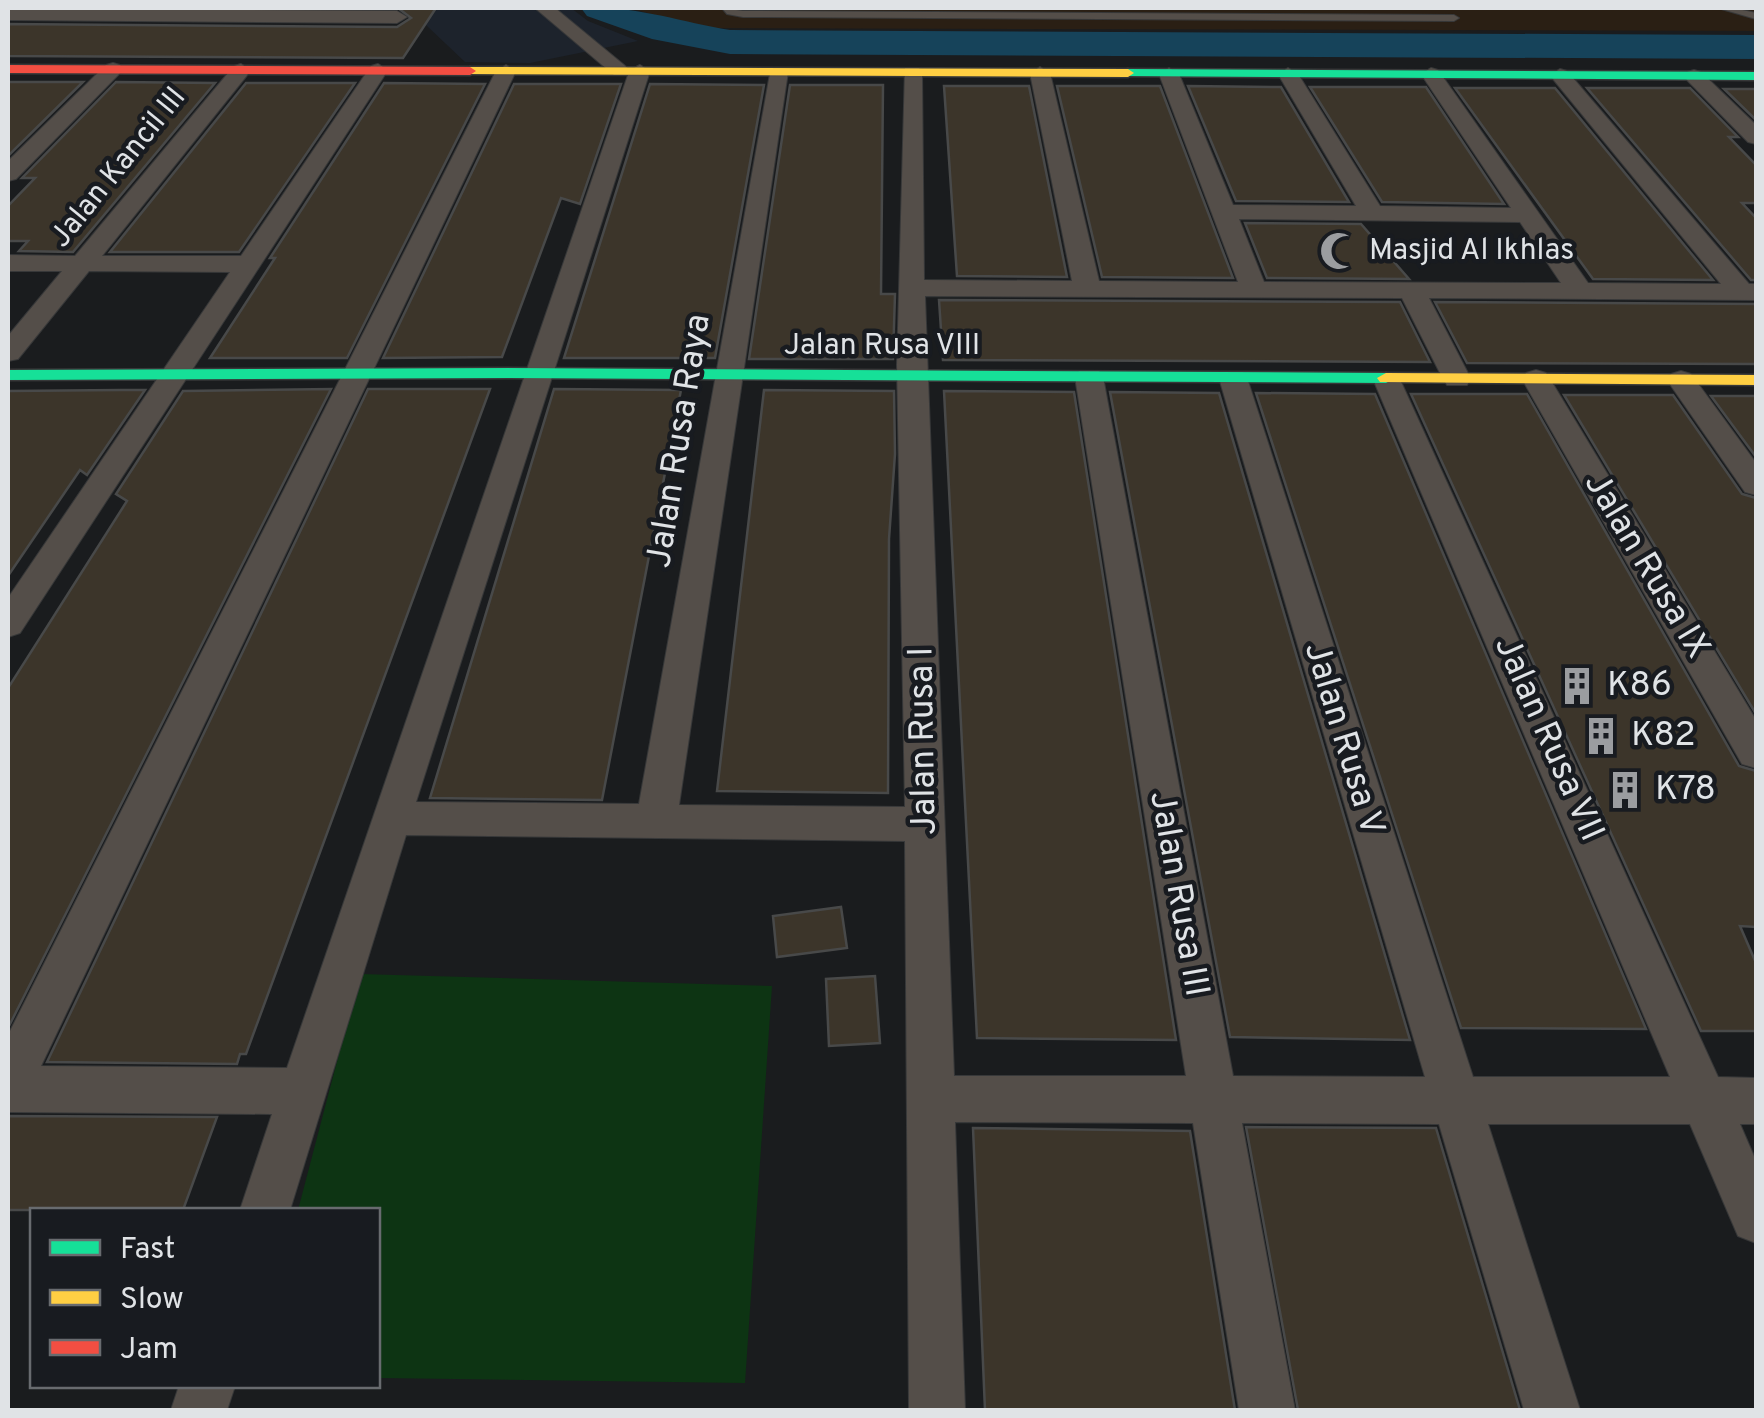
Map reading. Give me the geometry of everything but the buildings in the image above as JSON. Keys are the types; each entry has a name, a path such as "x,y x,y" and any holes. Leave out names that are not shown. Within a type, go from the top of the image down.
{"street":[{"path":"544,8 587,44 631,71"},
{"path":"8,14 334,12 397,17"},
{"path":"562,71 587,44"},
{"path":"8,69 1756,76"},
{"path":"8,174 113,69"},
{"name":"Jalan Kancil III","path":"8,353 241,70"},
{"path":"8,624 378,70"},
{"path":"304,1091 8,1086 506,71"},
{"path":"266,1208 540,374 631,71"},
{"name":"Jalan Rusa Raya","path":"655,821 664,788 778,72"},
{"name":"Jalan Rusa I","path":"912,72 912,376 938,1410"},
{"path":"1040,73 1087,288"},
{"path":"1169,74 1254,289"},
{"path":"1288,74 1374,214"},
{"path":"1431,74 1580,291"},
{"path":"1560,75 1749,292"},
{"path":"1694,76 1756,137"},
{"path":"1222,212 1528,215"},
{"path":"8,263 249,264"},
{"path":"912,288 1749,292"},
{"path":"1411,290 1457,379"},
{"name":"Jalan Rusa VIII","path":"8,375 1756,380"},
{"name":"Jalan Rusa III","path":"1089,377 1267,1410"},
{"name":"Jalan Rusa V","path":"1233,378 1552,1410"},
{"name":"Jalan Rusa VII","path":"1387,378 1756,1218"},
{"name":"Jalan Rusa IX","path":"1536,379 1756,753"},
{"path":"1681,380 1756,485"},
{"path":"391,818 926,824"},
{"path":"932,1099 1756,1101"}],"lane":[{"path":"727,8 743,14 1454,18"},
{"path":"1723,8 1756,16"}],"shaded area":[{"path":"408,8 571,8 588,21 638,41 530,63 465,62"},
{"path":"629,8 1756,8 1756,31 703,28"}],"green space":[{"path":"360,974 772,986 745,1383 380,1378 380,1208 299,1208"}],"waterway":[{"path":"600,8 666,31 730,42 1756,47"}],"traffic: fast":[{"path":"1128,73 1756,76"},
{"path":"8,375 508,373 1386,378"}],"traffic: slow":[{"path":"470,71 1128,73"},
{"path":"1386,378 1756,380"}],"traffic: jam":[{"path":"8,69 470,71"}],"place":[{"name":"Masjid Al Ikhlas","path":"1339,251"},
{"name":"K86","path":"1577,686"},
{"name":"K82","path":"1601,736"},
{"name":"K78","path":"1625,790"}]}
